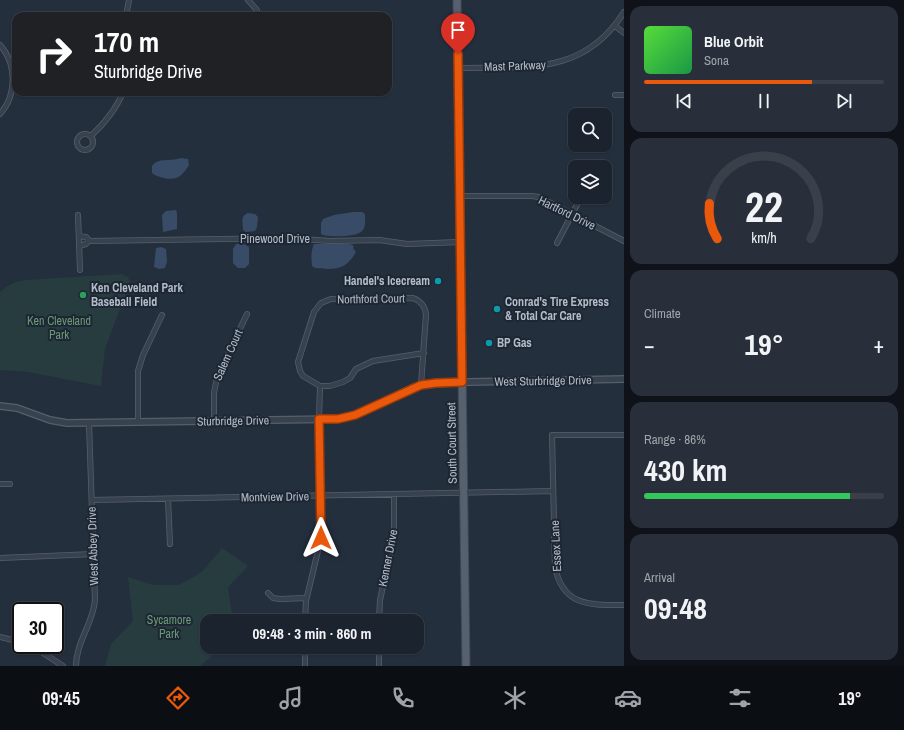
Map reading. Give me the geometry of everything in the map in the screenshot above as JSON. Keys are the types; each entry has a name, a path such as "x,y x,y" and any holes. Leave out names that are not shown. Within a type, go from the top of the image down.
{"main road":[{"name":"South Court Street","path":"457,0 466,666"}],"street":[{"path":"127,12 129,0"},
{"path":"248,0 257,12"},
{"name":"Mast Parkway","path":"458,68 535,66 560,62 579,55 600,41 614,26 624,12"},
{"path":"614,26 624,33"},
{"path":"0,45 10,62 12,75"},
{"path":"0,114 8,103 12,93"},
{"path":"615,95 624,95"},
{"path":"91,136 116,106 121,96"},
{"name":"Hartford Drive","path":"460,196 532,196 545,200 624,241"},
{"path":"557,243 577,204"},
{"path":"78,215 80,270"},
{"name":"Pinewood Drive","path":"79,236 88,240 289,238 330,241 379,240 407,244 460,242"},
{"path":"79,246 86,244 88,240"},
{"name":"Northford Court","path":"320,386 303,376 298,362 314,312 321,303 331,299 413,298 421,302 425,310 424,353 421,385"},
{"path":"138,422 138,371 143,355 162,314"},
{"name":"Salem Court","path":"214,421 214,393 217,377 247,314"},
{"path":"305,614 306,598 321,538 319,419 320,386 330,386 344,382 350,378 356,369 373,361 424,353"},
{"name":"West Sturbridge Drive","path":"462,382 624,379"},
{"name":"Sturbridge Drive","path":"0,406 17,408 58,422 89,423 338,419 355,415 421,385 462,382"},
{"name":"West Abbey Drive","path":"76,666 77,652 95,608 89,423"},
{"name":"Essex Lane","path":"624,435 552,435 555,567 559,581 573,598 586,604 624,605"},
{"path":"0,484 10,484"},
{"name":"Montview Drive","path":"92,500 554,491"},
{"name":"Kenner Drive","path":"379,614 380,600 394,537 394,494"},
{"path":"168,499 170,544"},
{"path":"0,558 94,554"},
{"path":"268,593 273,598 280,599 306,598"},
{"path":"0,637 12,640"},
{"path":"45,654 63,666"},
{"path":"305,654 305,666"},
{"path":"379,654 379,666"}],"green space":[{"name":"Ken Cleveland Park","path":"122,274 128,277 130,282 105,349 101,386 28,372 0,370 0,292 12,284 25,280"},
{"name":"Sycamore Park","path":"222,548 248,566 228,587 232,614 200,614 200,654 214,654 200,666 105,666 111,644 133,621 128,577 153,585 179,585 202,572"}],"water":[{"path":"180,158 188,159 189,165 179,177 169,179 152,173 152,166 155,163"},
{"path":"176,210 177,229 163,232 162,215 166,211"},
{"path":"362,212 365,214 365,226 361,232 343,236 321,234 321,223 323,219 334,215"},
{"path":"245,214 255,214 258,217 255,231 246,232 243,230 243,218"},
{"path":"236,244 244,244 249,247 249,264 245,268 238,268 233,263 233,249"},
{"path":"314,244 350,244 354,246 353,248 356,252 344,266 339,268 315,268 312,266 311,260"},
{"path":"161,247 166,249 167,261 165,268 159,269 154,267 156,248"}],"place":[{"name":"Handel's Icecream","path":"438,281"},
{"name":"Ken Cleveland Park Baseball Field","path":"83,295"},
{"name":"Conrad's Tire Express & Total Car Care","path":"497,309"},
{"name":"BP Gas","path":"489,343"}],"route":[{"path":"321,538 319,419 346,418 421,385 462,382 458,54"}]}
